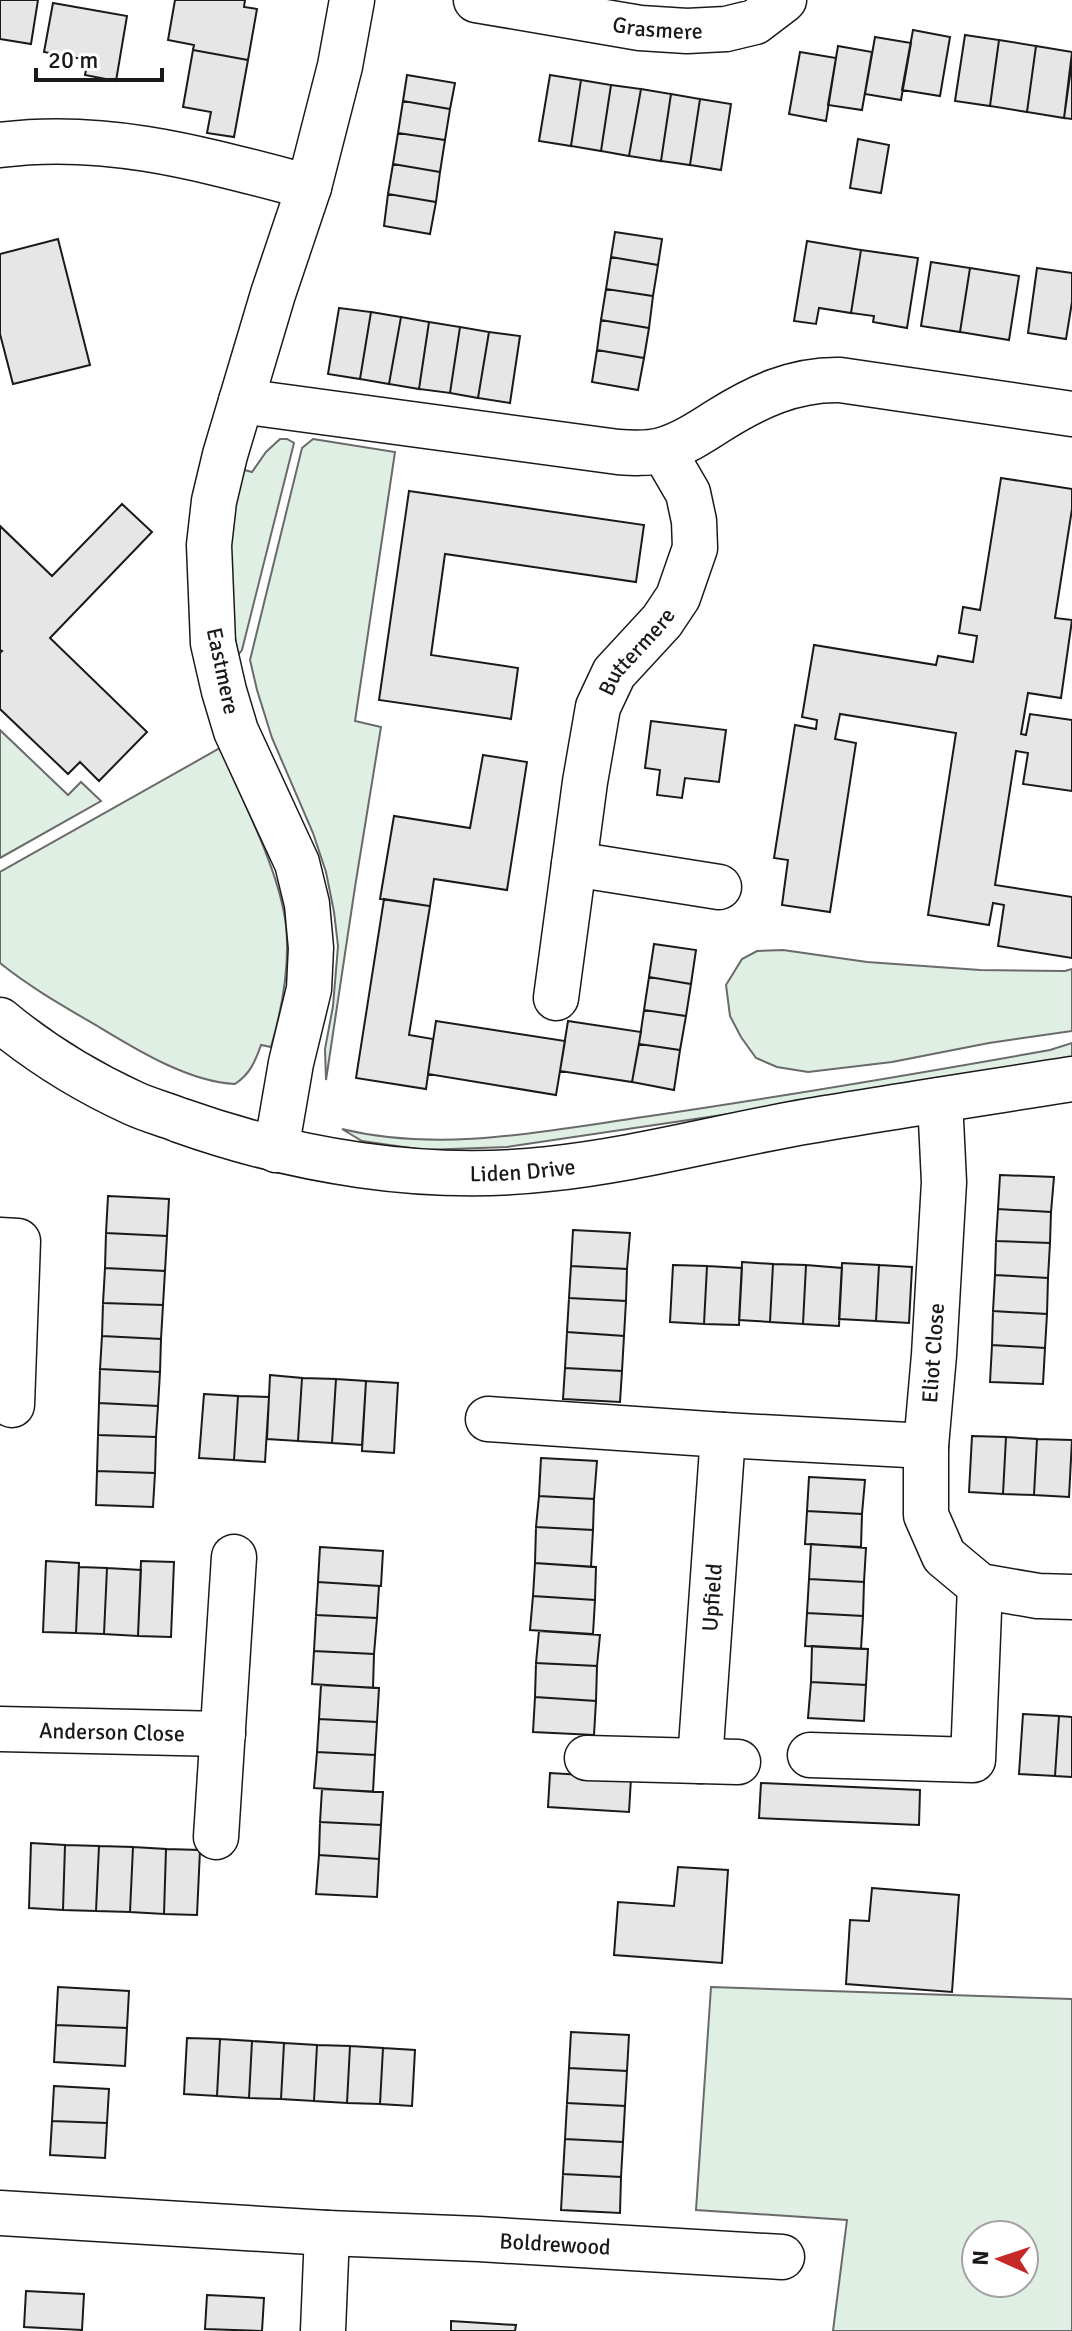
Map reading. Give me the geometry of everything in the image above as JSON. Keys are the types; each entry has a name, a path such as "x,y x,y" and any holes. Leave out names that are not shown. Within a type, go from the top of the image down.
{"street":[{"name":"Eastmere","path":"276,1150 291,1063 309,989 311,948 307,904 297,863 236,731 213,643 209,545 214,501 241,401 309,187 340,66 352,0"},
{"name":"Grasmere","path":"476,0 640,28 687,31 726,29 755,22 784,0"},
{"path":"0,145 43,141 130,145 309,187"},
{"path":"241,401 640,453 663,450 787,385 823,379 1072,414"},
{"name":"Buttermere","path":"556,998 598,707 614,673 662,621 678,597 695,548 694,521 688,493 663,450"},
{"path":"574,864 719,887"},
{"name":"Liden Drive","path":"0,1020 66,1068 136,1104 205,1129 276,1150 423,1171 545,1170 608,1161 807,1121 1072,1079"},
{"name":"Eliot Close","path":"940,1100 944,1182 926,1446 926,1515 944,1556 980,1586"},
{"path":"0,1240 18,1241 12,1405"},
{"path":"488,1419 926,1446"},
{"name":"Upfield","path":"587,1758 719,1762 723,1435"},
{"path":"216,1837 234,1557"},
{"path":"810,1755 973,1760 980,1586 1038,1596 1072,1597"},
{"name":"Anderson Close","path":"0,1729 223,1734"},
{"name":"Boldrewood","path":"0,2213 782,2257"},
{"path":"323,2331 327,2233"}],"green space":[{"path":"280,439 294,443 242,650 238,655 231,613 229,535 241,469 252,472"},
{"path":"313,439 395,452 355,721 381,727 326,1080 325,1049 333,1006 338,946 334,912 326,872 313,833 272,738 250,660 302,448"},
{"path":"0,730 68,795 81,782 101,801 0,858"},
{"path":"220,748 276,882 287,941 284,987 271,1047 261,1045 245,1076 235,1084 200,1077 147,1055 48,997 0,963 0,872"},
{"path":"783,950 867,962 980,970 1072,969 1072,1031 892,1062 808,1072 777,1067 756,1058 741,1037 730,1016 726,985 742,959 757,951"},
{"path":"1072,1043 1072,1058 507,1147 424,1150 362,1141 342,1129 417,1139 531,1133 847,1085 1050,1050"},
{"path":"711,1987 1072,1999 1072,2331 833,2331 847,2220 696,2210"}],"building":[{"path":"0,0 38,0 31,44 0,39"},
{"path":"175,0 245,0 244,7 257,9 248,60 193,50 194,45 168,40"},
{"path":"53,3 127,16 116,81 85,75 88,60 44,52"},
{"path":"913,30 950,37 940,96 902,90"},
{"path":"965,35 999,40 990,106 955,101"},
{"path":"875,37 911,43 901,100 865,94"},
{"path":"999,40 1036,46 1027,112 990,106"},
{"path":"838,46 872,52 862,110 828,105"},
{"path":"1036,46 1072,52 1064,118 1027,112"},
{"path":"193,50 248,60 234,137 207,133 211,112 183,107"},
{"path":"800,52 836,58 826,121 789,114"},
{"path":"1072,61 1072,119 1064,118"},
{"path":"407,75 455,83 450,109 403,101"},
{"path":"550,75 581,80 571,146 539,141"},
{"path":"581,80 611,85 601,151 571,146"},
{"path":"611,85 641,89 629,156 601,151"},
{"path":"641,89 671,94 661,161 629,156"},
{"path":"671,94 700,99 690,165 661,161"},
{"path":"700,99 731,104 721,170 690,165"},
{"path":"403,101 450,109 445,140 398,133"},
{"path":"398,133 445,140 440,172 393,164"},
{"path":"858,139 889,145 881,193 850,188"},
{"path":"393,164 440,172 436,202 388,194"},
{"path":"388,194 436,202 430,234 384,226"},
{"path":"615,232 662,239 658,265 611,257"},
{"path":"58,239 90,365 13,384 0,334 0,254"},
{"path":"807,241 861,250 851,313 819,308 816,324 794,321"},
{"path":"861,250 918,258 907,328 873,322 874,316 851,313"},
{"path":"611,257 658,265 653,296 606,289"},
{"path":"931,262 970,268 960,332 921,326"},
{"path":"970,268 1019,276 1009,340 960,332"},
{"path":"1037,268 1072,273 1072,302 1066,339 1028,333"},
{"path":"606,289 653,296 649,328 601,320"},
{"path":"339,308 371,312 360,379 328,374"},
{"path":"371,312 401,317 389,384 360,379"},
{"path":"401,317 429,322 419,389 389,384"},
{"path":"601,320 649,328 644,358 597,350"},
{"path":"429,322 460,327 450,393 419,389"},
{"path":"460,327 489,332 478,398 450,393"},
{"path":"489,332 520,336 510,403 478,398"},
{"path":"597,350 644,358 638,390 592,382"},
{"path":"1001,478 1072,489 1072,509 1055,618 1072,620 1061,698 1028,693 1021,734 1026,735 1030,714 1072,720 1072,791 1023,784 1028,753 1016,751 995,885 1072,897 1072,958 998,946 1004,905 993,903 989,925 928,915 956,733 840,714 835,739 856,743 830,912 782,905 788,860 774,858 795,725 816,729 817,720 802,717 814,645 936,665 938,656 973,662 977,636 959,633 963,607 980,610"},
{"path":"409,491 644,525 636,582 445,554 431,655 518,668 511,719 379,700"},
{"path":"122,504 152,532 50,638 147,732 99,781 80,762 68,774 0,709 0,526 52,576"},
{"path":"651,721 726,730 719,782 685,778 682,798 657,795 660,770 645,768"},
{"path":"483,755 527,762 507,890 434,879 430,906 380,899 394,816 470,828"},
{"path":"384,899 430,906 409,1035 433,1039 426,1089 356,1078"},
{"path":"654,944 696,950 691,984 649,977"},
{"path":"649,977 691,984 686,1016 644,1010"},
{"path":"644,1010 686,1016 680,1050 639,1044"},
{"path":"436,1021 565,1041 556,1095 428,1074"},
{"path":"568,1021 641,1032 632,1082 560,1071"},
{"path":"639,1044 680,1050 674,1090 632,1082"},
{"path":"1000,1175 1054,1177 1051,1212 998,1209"},
{"path":"108,1196 169,1199 167,1236 106,1233"},
{"path":"998,1209 1051,1212 1050,1243 996,1241"},
{"path":"573,1230 630,1233 627,1269 571,1266"},
{"path":"106,1233 167,1236 165,1271 105,1268"},
{"path":"996,1241 1050,1243 1048,1278 995,1275"},
{"path":"742,1262 773,1264 770,1322 739,1320"},
{"path":"842,1263 879,1265 876,1321 839,1319"},
{"path":"773,1264 806,1265 803,1324 770,1322"},
{"path":"673,1265 707,1266 704,1324 670,1322"},
{"path":"806,1265 842,1268 839,1326 803,1324"},
{"path":"879,1265 912,1267 909,1323 876,1321"},
{"path":"571,1266 627,1269 626,1301 569,1298"},
{"path":"707,1266 742,1268 739,1325 704,1324"},
{"path":"105,1268 165,1271 163,1305 103,1303"},
{"path":"995,1275 1048,1278 1047,1314 993,1311"},
{"path":"569,1298 626,1301 624,1336 567,1332"},
{"path":"103,1303 163,1305 161,1339 102,1336"},
{"path":"993,1311 1047,1314 1045,1348 992,1345"},
{"path":"567,1332 624,1336 622,1371 565,1368"},
{"path":"102,1336 161,1339 160,1372 100,1369"},
{"path":"992,1345 1045,1348 1043,1384 990,1382"},
{"path":"565,1368 622,1371 620,1402 563,1399"},
{"path":"100,1369 160,1372 158,1406 99,1403"},
{"path":"270,1375 302,1378 298,1441 267,1439"},
{"path":"302,1378 336,1379 332,1443 298,1441"},
{"path":"336,1379 366,1381 362,1445 332,1443"},
{"path":"366,1381 398,1383 394,1453 362,1451"},
{"path":"204,1394 238,1396 234,1460 199,1458"},
{"path":"238,1396 269,1397 265,1462 234,1460"},
{"path":"99,1403 158,1406 156,1437 98,1435"},
{"path":"98,1435 156,1437 155,1473 97,1471"},
{"path":"972,1436 1006,1437 1003,1494 969,1492"},
{"path":"1006,1437 1037,1439 1034,1495 1003,1494"},
{"path":"1037,1439 1072,1440 1069,1497 1034,1495"},
{"path":"541,1458 597,1461 594,1499 539,1496"},
{"path":"97,1471 155,1473 153,1507 96,1505"},
{"path":"809,1477 865,1480 862,1514 807,1511"},
{"path":"539,1496 594,1499 593,1530 536,1527"},
{"path":"807,1511 862,1514 861,1547 805,1544"},
{"path":"536,1527 593,1530 591,1567 535,1563"},
{"path":"811,1544 866,1548 864,1582 809,1579"},
{"path":"320,1547 383,1551 381,1586 318,1582"},
{"path":"46,1561 79,1563 76,1633 43,1632"},
{"path":"141,1561 174,1562 171,1637 138,1636"},
{"path":"535,1563 596,1567 595,1600 533,1596"},
{"path":"79,1567 107,1568 104,1634 76,1633"},
{"path":"107,1568 141,1570 138,1636 104,1634"},
{"path":"809,1579 864,1582 863,1616 807,1613"},
{"path":"318,1582 379,1586 377,1618 316,1615"},
{"path":"533,1596 595,1600 593,1634 530,1630"},
{"path":"807,1613 863,1616 861,1649 805,1646"},
{"path":"316,1615 377,1618 374,1654 314,1651"},
{"path":"539,1631 600,1635 597,1666 536,1663"},
{"path":"812,1646 868,1649 866,1685 811,1682"},
{"path":"314,1651 374,1654 373,1688 312,1684"},
{"path":"536,1663 597,1666 596,1701 535,1697"},
{"path":"811,1682 866,1685 864,1721 808,1718"},
{"path":"321,1685 379,1688 377,1722 319,1719"},
{"path":"535,1697 596,1701 594,1735 533,1732"},
{"path":"1023,1714 1059,1716 1055,1776 1019,1774"},
{"path":"1059,1716 1072,1717 1072,1777 1055,1776"},
{"path":"319,1719 377,1722 375,1755 317,1752"},
{"path":"317,1752 375,1755 373,1792 314,1788"},
{"path":"550,1773 631,1778 629,1812 548,1807"},
{"path":"761,1783 920,1790 919,1825 759,1818"},
{"path":"322,1789 383,1792 381,1825 320,1822"},
{"path":"320,1822 381,1825 379,1859 319,1855"},
{"path":"31,1843 65,1845 63,1910 29,1908"},
{"path":"65,1845 99,1846 96,1911 63,1910"},
{"path":"99,1846 133,1847 130,1912 96,1911"},
{"path":"133,1847 166,1849 164,1914 130,1912"},
{"path":"166,1849 200,1850 197,1915 164,1914"},
{"path":"319,1855 379,1859 377,1897 316,1894"},
{"path":"678,1867 728,1870 722,1963 614,1955 618,1902 674,1906"},
{"path":"872,1888 959,1895 952,1992 846,1984 850,1920 869,1921"},
{"path":"58,1987 129,1991 127,2028 56,2025"},
{"path":"56,2025 127,2028 125,2066 54,2062"},
{"path":"571,2032 629,2035 627,2071 569,2068"},
{"path":"187,2038 220,2039 217,2096 184,2094"},
{"path":"220,2039 252,2041 249,2098 217,2096"},
{"path":"252,2041 284,2043 281,2099 249,2098"},
{"path":"284,2043 317,2045 314,2101 281,2099"},
{"path":"317,2045 350,2046 347,2103 314,2101"},
{"path":"350,2046 383,2048 380,2104 347,2103"},
{"path":"383,2048 415,2050 412,2106 380,2104"},
{"path":"569,2068 627,2071 625,2106 567,2103"},
{"path":"54,2086 109,2089 107,2123 52,2121"},
{"path":"567,2103 625,2106 623,2142 565,2139"},
{"path":"52,2121 107,2123 105,2158 50,2155"},
{"path":"565,2139 623,2142 621,2177 563,2174"},
{"path":"563,2174 621,2177 620,2213 561,2210"},
{"path":"26,2291 84,2294 82,2330 24,2327"},
{"path":"207,2295 264,2298 262,2331 205,2329"},
{"path":"451,2321 516,2325 515,2331 451,2331"}]}
